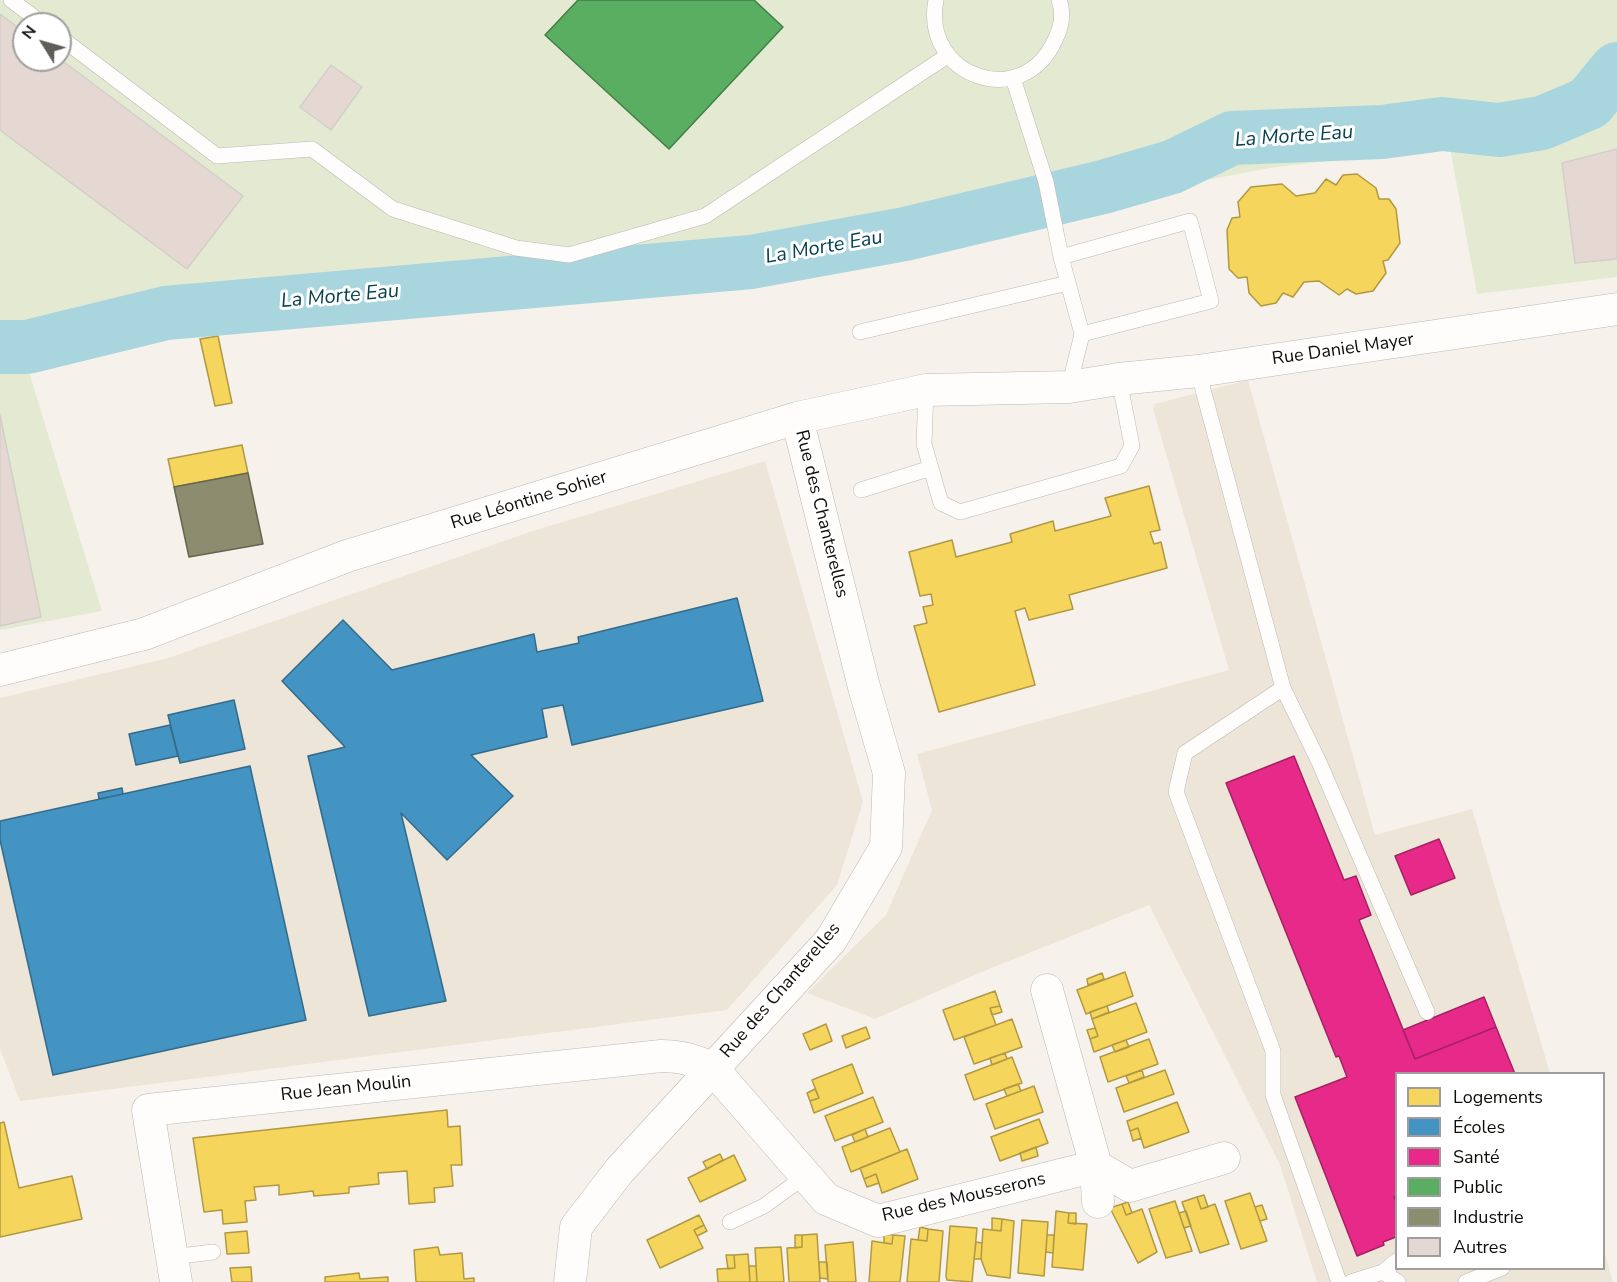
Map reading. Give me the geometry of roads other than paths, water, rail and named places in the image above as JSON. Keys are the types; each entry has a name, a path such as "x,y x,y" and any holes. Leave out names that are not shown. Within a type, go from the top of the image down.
{"street":[{"name":"Rue Daniel Mayer","path":"1069,387 1198,371 1617,309"},
{"name":"Rue Léontine Sohier","path":"0,670 144,634 347,556 796,418 926,390 1069,387"},
{"name":"Rue des Chanterelles","path":"570,1282 576,1227 619,1171 831,940 886,847 889,772 864,687 796,418"},
{"path":"1047,990 1096,1166 1098,1202"},
{"name":"Rue Jean Moulin","path":"174,1269 148,1110 661,1056 680,1056 697,1061 714,1070"},
{"name":"Rue des Mousserons","path":"714,1070 804,1177 826,1199 878,1221 1096,1166"},
{"path":"1096,1166 1130,1186 1224,1158"}],"lane":[{"path":"11,0 27,12"},
{"path":"936,0 934,14 937,36 948,56 958,66 978,77 1000,80 1013,78 1034,69 1049,53 1060,29 1059,0"},
{"path":"72,46 217,156 312,148 393,209 516,248 570,255 705,216 948,56"},
{"path":"1013,78 1046,182 1061,257 1082,334 1069,387"},
{"path":"1061,257 1190,221 1212,301 1082,334"},
{"path":"860,332 1068,283"},
{"path":"1198,371 1283,688 1319,762 1427,1012"},
{"path":"926,390 924,444 941,503 960,512 1121,466 1132,446 1119,379"},
{"path":"861,490 931,468"},
{"path":"1283,688 1185,753 1176,792 1273,1051 1273,1095 1339,1282"},
{"path":"730,1222 764,1206 804,1177"},
{"path":"174,1269 213,1252"},
{"path":"1351,1282 1383,1272 1395,1261"},
{"path":"1466,1282 1499,1270"},
{"path":"1383,1272 1398,1282"}],"waterway":[{"name":"La Morte Eau","path":"0,347 27,347 166,313 751,262 905,234 1103,187 1172,167 1232,138 1382,132 1442,124 1499,130 1542,123 1589,103 1617,69"}]}
